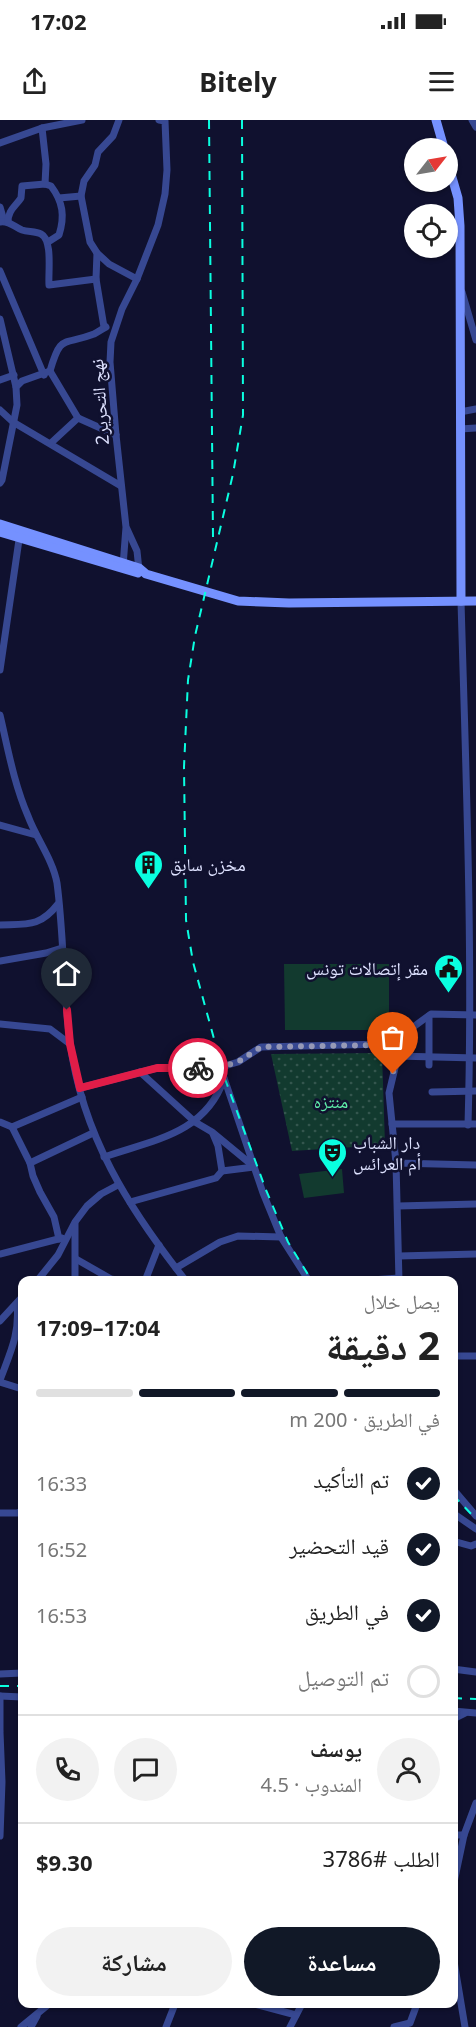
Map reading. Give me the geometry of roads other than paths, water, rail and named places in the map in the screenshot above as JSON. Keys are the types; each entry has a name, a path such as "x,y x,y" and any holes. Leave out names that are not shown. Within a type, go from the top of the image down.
{"main road":[{"path":"436,120 441,138"},
{"path":"456,192 460,226 461,601"},
{"path":"0,524 19,535"},
{"path":"0,531 238,601 476,601"}],"street":[{"path":"0,143 42,128 82,120"},
{"path":"119,120 113,136 98,152 95,165 84,181 81,196 90,242 96,253 109,264 137,279"},
{"path":"159,120 165,120"},
{"name":"نهج التحرير2","path":"123,567 126,527 110,362 111,342 158,225 165,194 165,120"},
{"path":"472,120 476,127"},
{"path":"42,128 46,164 45,184"},
{"path":"4,222 13,206 21,198 22,186 45,184 51,186 62,205 62,225 58,235 48,242"},
{"path":"58,198 81,196"},
{"path":"0,207 4,222"},
{"path":"4,222 23,230 42,234 48,242 49,285 96,279"},
{"path":"96,253 96,279 104,327"},
{"path":"0,271 47,373 78,418 116,435"},
{"path":"459,278 476,340"},
{"path":"0,319 2,341 14,375 17,405 0,483"},
{"path":"16,387 22,381 47,373 59,347 65,342 93,334 104,327 116,325"},
{"path":"0,380 14,375"},
{"path":"460,412 476,409"},
{"path":"1,412 13,422 122,486"},
{"path":"51,443 78,418"},
{"path":"460,429 476,428"},
{"name":"نهج التحرير2","path":"126,527 137,551 142,572"},
{"path":"0,670 19,535"},
{"path":"392,1124 472,1124 472,907 461,601"},
{"path":"0,715 12,770 26,814 56,881 70,1044 93,1133 118,1185 182,1276"},
{"path":"468,811 476,811"},
{"path":"0,825 36,835"},
{"path":"0,925 36,923 43,920 58,904"},
{"path":"0,961 62,948"},
{"path":"80,1088 157,1068 220,1066 238,1062 261,1047 380,1045 397,1039 435,1014 473,1015"},
{"path":"429,1016 429,1065"},
{"path":"0,1024 50,1029 70,1044"},
{"path":"397,1039 389,1093 396,1163 399,1276"},
{"path":"396,1056 472,1058"},
{"path":"220,1066 254,1167 281,1237 306,1276"},
{"path":"140,1072 195,1122 212,1132 254,1167"},
{"path":"104,1157 181,1131 195,1122 213,1103 224,1079"},
{"path":"432,1092 472,1091"},
{"path":"12,1127 82,1097"},
{"path":"0,1122 12,1127 63,1238"},
{"path":"212,1132 218,1146 222,1171"},
{"path":"30,1163 93,1133"},
{"path":"396,1163 476,1165"},
{"path":"130,1202 216,1178 222,1171 254,1167"},
{"path":"41,1276 58,1255 63,1238 87,1206 101,1194 118,1185"},
{"path":"398,1206 476,1204"},
{"path":"75,1222 75,1276"},
{"path":"176,1268 220,1242 238,1236 281,1237"},
{"path":"0,1254 63,1238"},
{"path":"147,1276 159,1245"},
{"path":"399,1256 476,1254"},
{"path":"76,1259 107,1276"},
{"path":"0,1321 17,1304"},
{"path":"17,1304 18,1312"},
{"path":"18,1327 16,1340 0,1381 18,1388"},
{"path":"458,1356 476,1356"},
{"path":"458,1495 476,1516"},
{"path":"0,1513 18,1514"},
{"path":"458,1516 476,1529"},
{"path":"458,1542 471,1546 476,1544"},
{"path":"458,1670 476,1672"},
{"path":"0,1674 18,1673"},
{"path":"0,1836 0,1696 18,1697"},
{"path":"458,1711 476,1713"},
{"path":"458,1716 467,1712"},
{"path":"458,1863 464,1835 476,1803"},
{"path":"458,1835 464,1835"},
{"path":"458,1998 465,2027"},
{"path":"21,2027 44,2008"},
{"path":"166,2027 173,2008"},
{"path":"270,2008 296,2015"},
{"path":"290,2027 300,2008"},
{"path":"394,2027 411,2023 416,2008"},
{"path":"31,2027 38,2013"}],"railway":[{"path":"209,120 213,537"},
{"path":"242,120 243,415 233,474 195,636 188,680 184,767 186,920 193,962 225,1079 288,1242 309,1276"},
{"path":"458,1500 476,1519"},
{"path":"0,1686 18,1686"},
{"path":"458,1698 476,1699"}],"place":[{"name":"مخزن سابق","path":"149,890"},
{"name":"مقر إتصالات تونس","path":"449,994"},
{"name":"دار الشباب أم العرائس","path":"332,1178"}],"park label":[{"name":"منتزه","path":"331,1101"}]}
